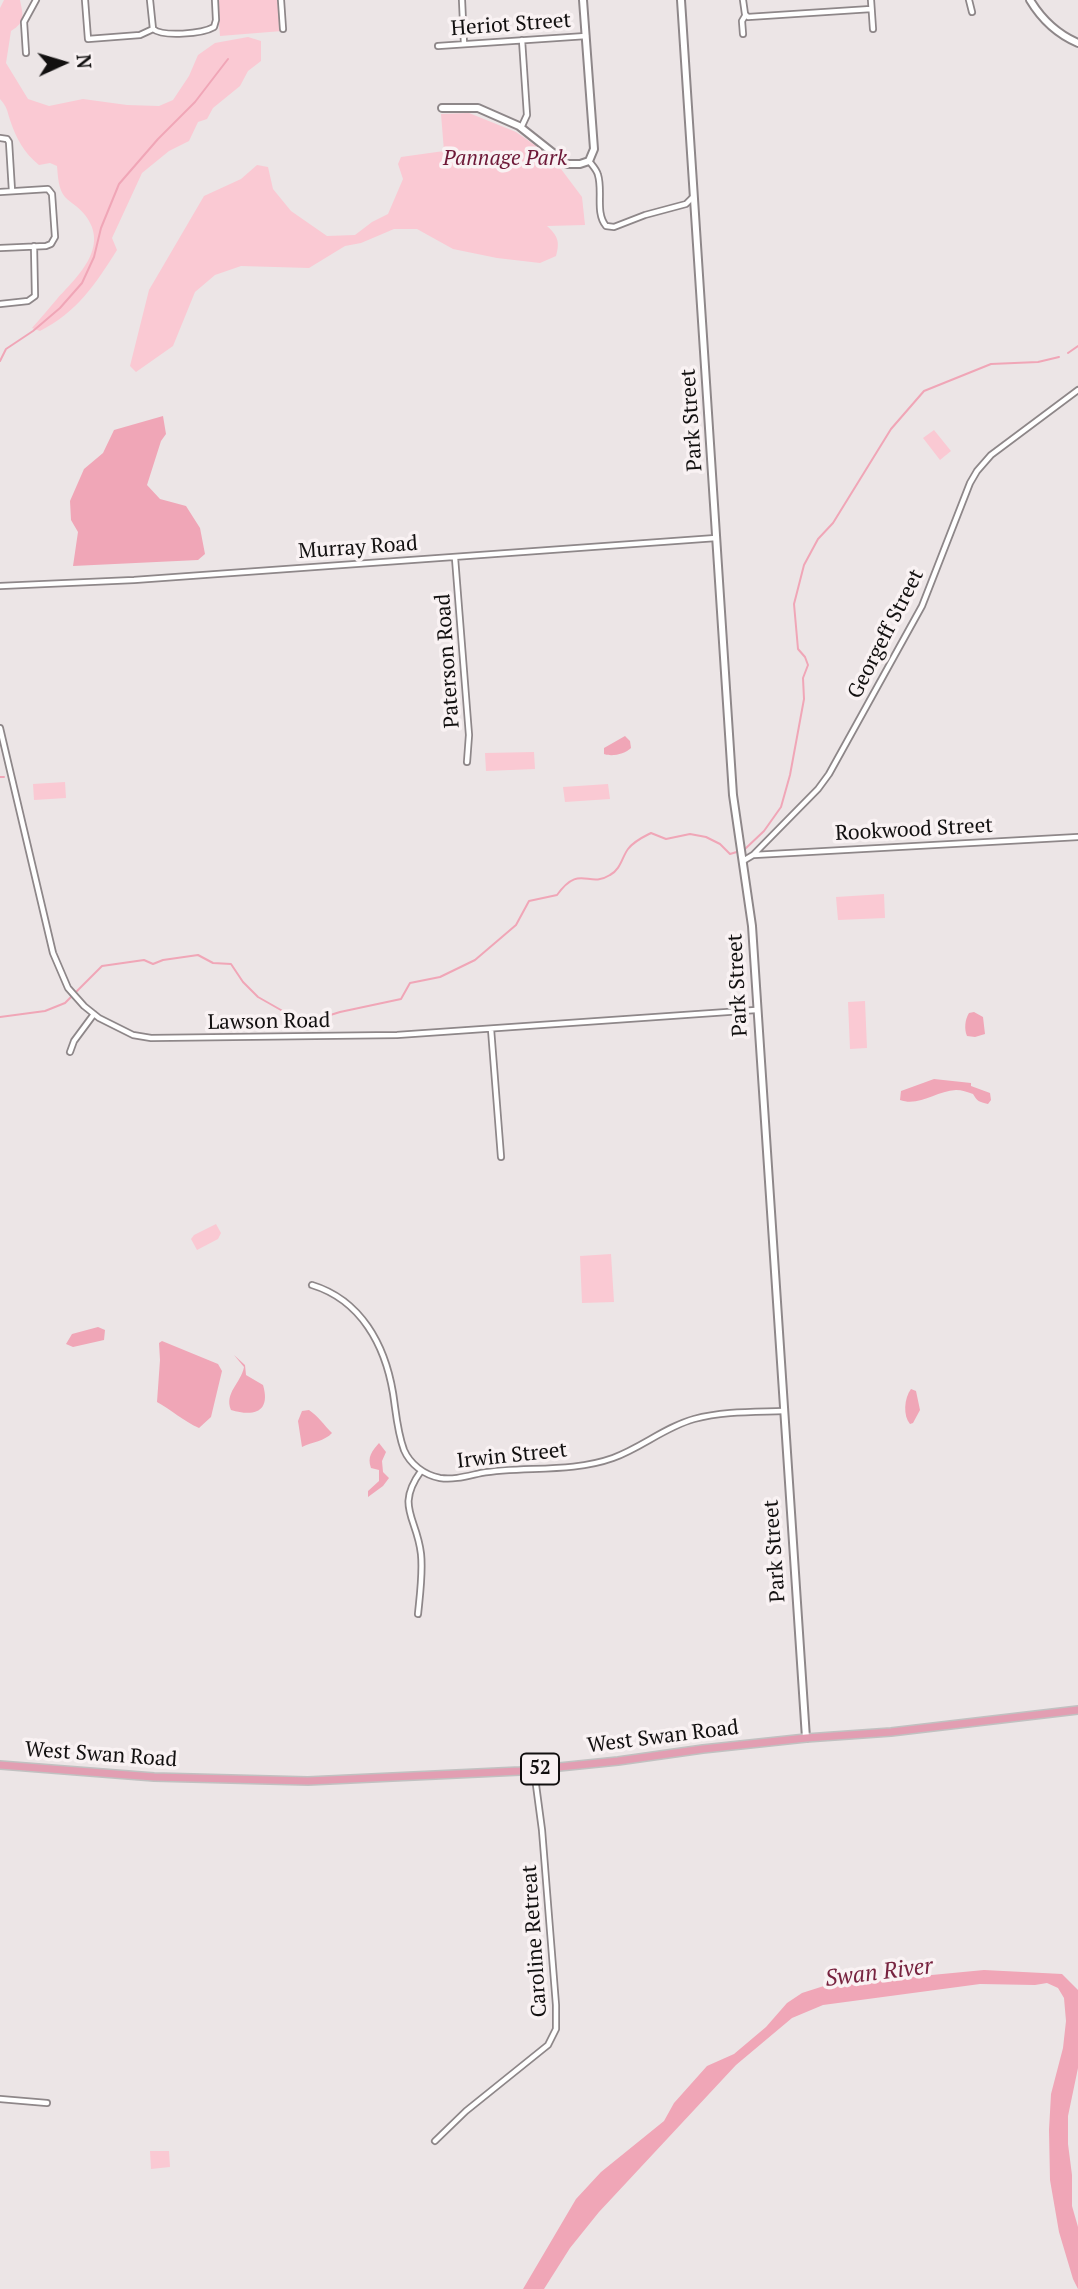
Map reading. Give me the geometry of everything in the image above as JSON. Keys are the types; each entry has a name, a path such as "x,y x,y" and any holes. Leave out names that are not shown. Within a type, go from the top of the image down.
{"main road":[{"name":"West Swan Road","path":"0,1765 154,1777 307,1781 533,1769 1078,1710"}],"street":[{"path":"26,53 24,22 36,0"},
{"path":"85,0 88,39 140,35 153,29"},
{"path":"150,0 153,29"},
{"path":"153,29 161,34 208,31 214,27 216,20 215,0"},
{"path":"281,0 284,29"},
{"path":"462,0 464,44"},
{"path":"443,108 478,108 521,128 567,163 580,164 589,161 594,149 583,0"},
{"name":"Park Street","path":"681,0 733,795 752,926 806,1738"},
{"path":"743,0 746,16"},
{"path":"871,0 873,29"},
{"path":"969,0 972,12"},
{"path":"1030,0 1048,25 1078,43"},
{"path":"743,34 742,21 746,16 871,9"},
{"name":"Heriot Street","path":"438,47 586,36"},
{"path":"521,128 527,115 522,40"},
{"path":"0,138 9,142 12,191"},
{"path":"589,161 599,176 603,222 606,226 614,227 686,204 692,198"},
{"name":"Park Street","path":"692,177 696,202 696,230"},
{"path":"0,192 45,188 51,191 54,240 47,246 0,248"},
{"path":"0,304 28,302 35,296 34,246"},
{"name":"Georgeff Street","path":"742,862 753,855 818,789 829,774 922,606 977,471 991,455 1078,390"},
{"name":"Murray Road","path":"0,586 134,580 717,538"},
{"name":"Paterson Road","path":"455,558 469,735 467,762"},
{"name":"Lawson Road","path":"0,728 53,953 68,988 94,1014 133,1035 151,1038 348,1037 756,1010"},
{"name":"Rookwood Street","path":"753,855 1078,837"},
{"path":"70,1052 74,1041 94,1014"},
{"path":"491,1028 501,1157"},
{"path":"312,1285 331,1291 362,1318 379,1342 386,1362 399,1437 407,1457 421,1471 412,1483 408,1497 422,1558 418,1614"},
{"name":"Irwin Street","path":"421,1471 439,1478 463,1478 482,1473 589,1464 615,1458 694,1418 726,1413 783,1411"},
{"name":"Caroline Retreat","path":"435,2141 458,2118 548,2045 556,2029 542,1830 533,1769"},
{"path":"0,2099 47,2104"}],"green space":[{"path":"4,0 20,0 22,14 21,21 11,31 6,63 28,99 49,106 83,99 159,106 173,100 189,76 198,55 215,43 248,37 261,41 261,61 248,71 240,86 213,108 207,119 198,122 189,141 169,151 142,173 112,238 117,250 93,286 65,315 40,331 32,328 82,271 93,250 94,238 92,227 85,215 63,194 57,166 50,163 39,165 29,155 18,139 0,99 0,8"},
{"path":"217,0 280,0 282,31 220,36"},
{"name":"Pannage Park","path":"469,113 516,132 552,157 582,197 585,225 547,226 557,239 556,256 540,263 497,258 453,249 417,229 394,229 361,243 345,246 309,268 241,266 215,275 195,292 173,346 136,372 130,366 149,290 204,196 241,179 257,165 268,167 273,189 291,211 327,236 355,235 388,214 403,179 398,164 401,157 444,151 441,114"},
{"path":"934,430 951,451 940,460 923,438"},
{"path":"534,752 535,769 486,771 485,753"},
{"path":"65,782 66,798 34,800 33,784"},
{"path":"608,784 610,799 565,802 563,787"},
{"path":"884,894 885,918 838,920 836,897"},
{"path":"865,1001 867,1048 850,1049 848,1002"},
{"path":"216,1224 221,1233 218,1239 197,1250 191,1239"},
{"path":"611,1254 614,1302 582,1303 580,1256"},
{"path":"150,2151 169,2151 170,2167 151,2169"}],"shaded area":[{"path":"163,416 166,434 161,441 147,485 160,499 186,506 200,528 205,554 198,560 73,566 78,532 71,520 70,501 84,469 103,453 114,430"},
{"path":"625,736 630,741 631,748 618,754 604,754 604,748"},
{"path":"974,1012 983,1017 985,1034 975,1037 967,1036 965,1027 969,1013"},
{"path":"934,1079 971,1083 971,1086 990,1093 991,1100 988,1104 982,1103 973,1094 956,1090 914,1102 900,1100 901,1091"},
{"path":"98,1327 105,1330 104,1340 73,1347 66,1344 72,1334"},
{"path":"162,1341 218,1364 222,1371 211,1417 199,1428 157,1402 159,1343"},
{"path":"234,1355 245,1365 246,1375 263,1385 265,1401 259,1410 247,1413 231,1410 231,1393 244,1367"},
{"path":"911,1389 916,1391 920,1410 910,1424 905,1407"},
{"path":"309,1410 332,1433 322,1440 302,1447 298,1421 302,1411"},
{"path":"379,1443 386,1452 382,1461 383,1472 389,1478 368,1497 368,1491 379,1481 379,1470 371,1468 370,1457"},
{"name":"Swan River","path":"984,1970 1062,1974 1078,1990 1078,2068 1068,2116 1068,2144 1072,2206 1078,2227 1078,2289 1059,2232 1050,2180 1051,2094 1063,2048 1066,2021 1064,1998 1058,1988 1047,1983 980,1984 823,2005 792,2018 736,2065 599,2212 570,2248 544,2289 523,2289 576,2199 601,2172 664,2121 674,2103 707,2066 734,2054 766,2027 787,2003 802,1993 827,1985"}],"waterway":[{"path":"0,361 6,349 60,308 82,283 94,257 101,228 119,184 195,102 228,59"},
{"path":"1068,353 1078,346"},
{"path":"745,849 764,831 781,807 790,775 804,699 803,678 808,665 798,649 794,604 804,565 818,539 833,523 891,429 924,391 991,364 1038,362 1059,357"},
{"path":"0,1017 45,1011 65,1003 102,966 144,960 153,964 198,955 213,963 231,964 243,982 258,997 295,1018 308,1022 401,999 410,983 440,977 475,960 516,925 529,901 557,895 572,880 578,878 596,880 610,875 619,866 630,846 651,833 666,839 690,834 706,837 720,844 730,854 740,851"}]}
